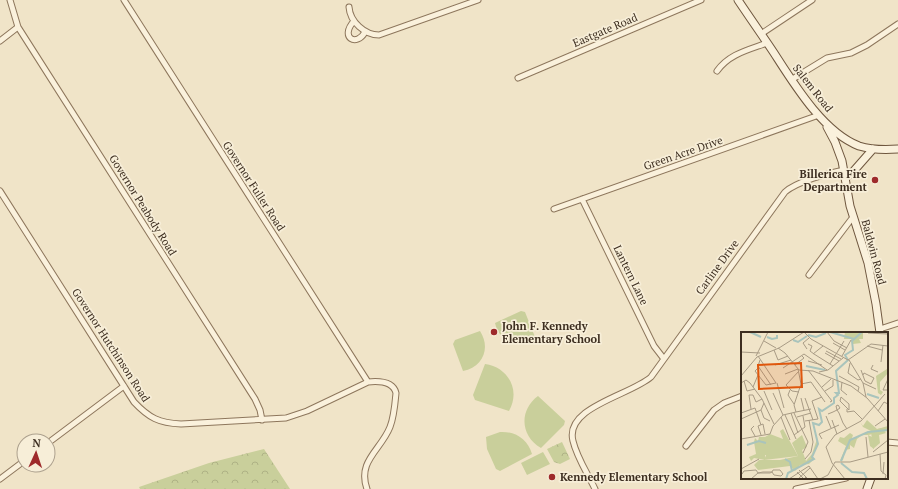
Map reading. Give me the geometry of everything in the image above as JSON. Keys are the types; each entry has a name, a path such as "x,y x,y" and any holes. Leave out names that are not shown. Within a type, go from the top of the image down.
{"street":[{"name":"Governor Peabody Road","path":"10,0 18,27 255,399 260,410 262,420"},
{"name":"Governor Fuller Road","path":"124,0 368,382"},
{"path":"349,7 354,21 365,32 380,35 478,0"},
{"name":"Eastgate Road","path":"518,78 701,0"},
{"name":"Salem Road","path":"738,0 791,80 820,117 834,131 859,146 873,149 898,149"},
{"path":"761,34 812,0"},
{"path":"354,21 348,30 348,35 351,38 360,39 363,37 365,32"},
{"path":"791,80 827,58 851,53 867,45 898,24"},
{"path":"0,42 18,27"},
{"path":"717,71 724,62 732,56 767,43"},
{"name":"Baldwin Road","path":"820,117 835,142 845,174 853,217 868,263 880,331"},
{"name":"Green Acre Drive","path":"554,209 820,117"},
{"path":"845,174 852,173 873,149"},
{"name":"Carline Drive","path":"595,489 574,446 572,436 573,428 578,419 585,413 619,394 645,382 653,374 782,195 789,188 798,184 845,174"},
{"name":"Governor Hutchinson Road","path":"1,195 134,402 143,412 155,419 167,423 181,424 279,419 293,416 368,382"},
{"name":"Lantern Lane","path":"582,199 654,346 664,359"},
{"path":"809,275 853,217"},
{"path":"880,331 898,323"},
{"path":"367,489 364,476 367,464 390,427 396,393 395,389 385,382 368,382"},
{"path":"56,438 124,386"},
{"path":"686,446 714,410 724,403 741,396"},
{"path":"0,479 16,468"},
{"path":"796,489 841,479"},
{"path":"867,489 871,479"}],"green space":[{"path":"521,311 525,312 535,337 523,343 510,342 497,330 495,323"},
{"path":"480,331 485,344 483,356 476,365 463,371 453,344 455,340"},
{"path":"485,364 500,370 510,381 514,395 509,411 475,400 473,395"},
{"path":"538,396 565,421 564,425 541,448 529,437 524,423 528,408"},
{"path":"500,432 511,433 520,437 528,445 532,454 500,471 496,469 487,449 486,437"},
{"path":"562,442 570,459 560,464 554,462 547,449"},
{"path":"264,449 290,489 140,489 139,487 209,463"},
{"path":"543,452 550,464 527,475 521,463"}],"place":[{"name":"Billerica Fire Department","path":"875,180"},
{"name":"John F. Kennedy Elementary School","path":"494,332"},
{"name":"Kennedy Elementary School","path":"552,477"}]}
